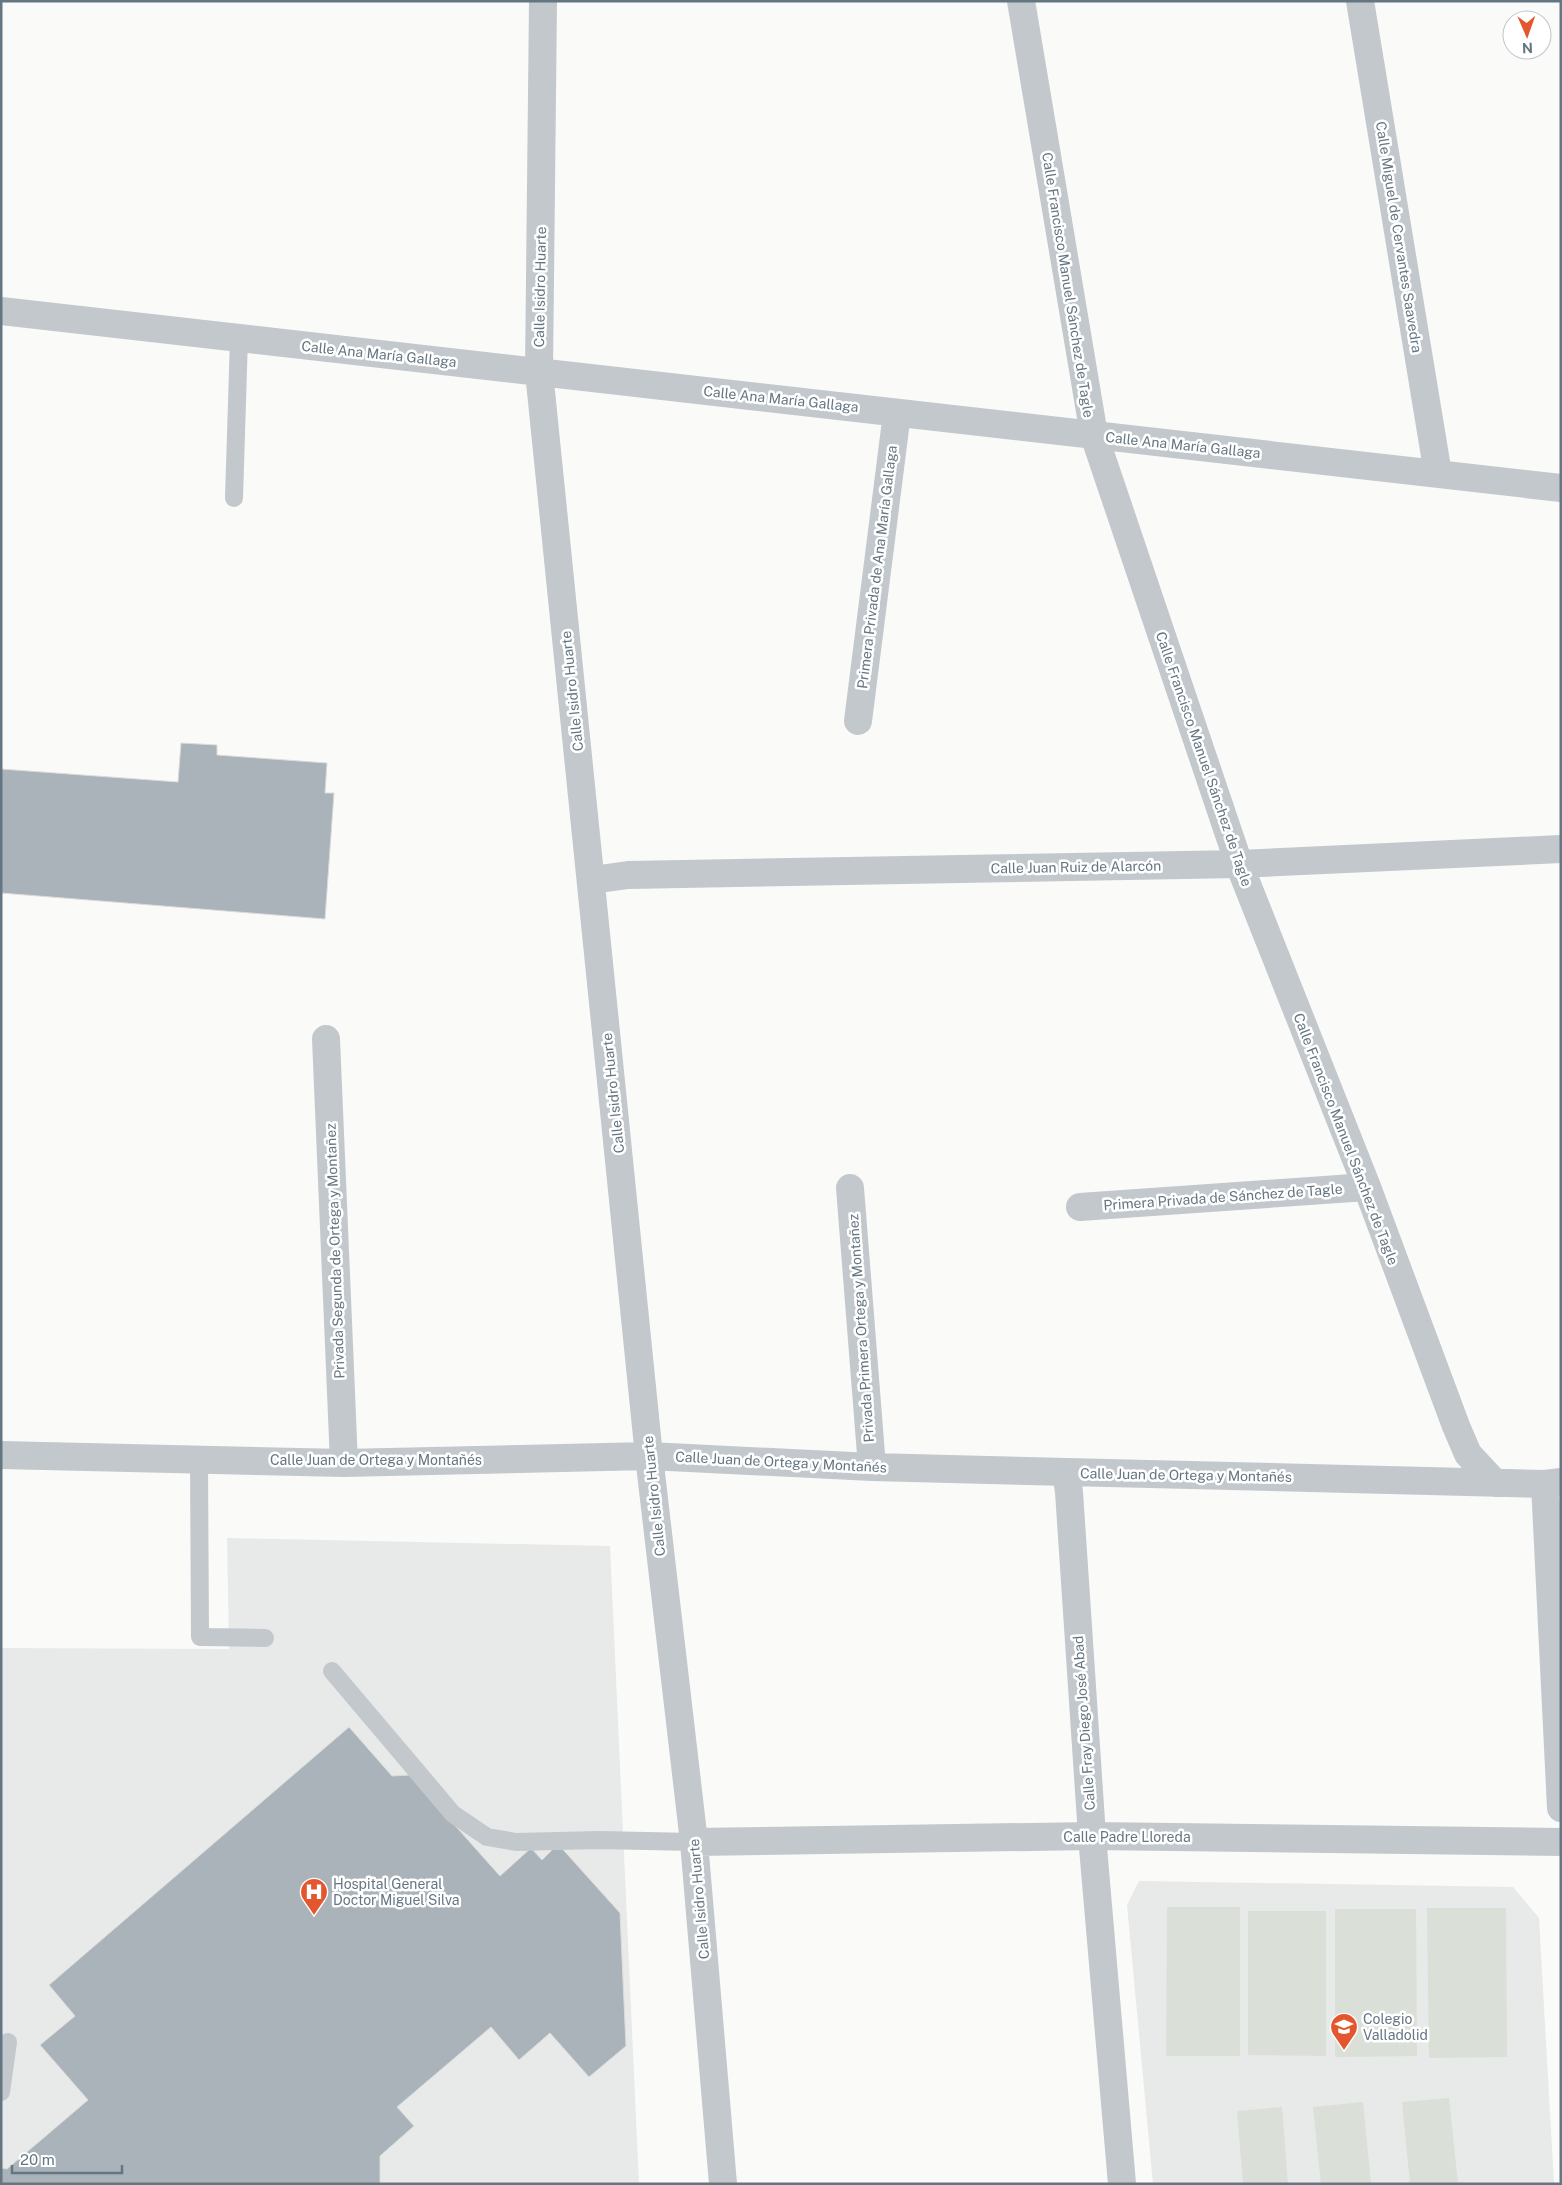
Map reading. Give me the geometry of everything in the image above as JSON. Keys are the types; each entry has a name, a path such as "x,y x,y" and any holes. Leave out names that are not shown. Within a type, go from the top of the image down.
{"street":[{"name":"Calle Isidro Huarte","path":"543,1 539,372 649,1456 694,1842 723,2184"},
{"name":"Calle Francisco Manuel Sánchez de Tagle","path":"1021,1 1094,435 1239,864 1366,1187 1456,1426 1468,1454 1495,1483"},
{"name":"Calle Miguel de Cervantes Saavedra","path":"1360,1 1438,474"},
{"name":"Calle Ana María Gallaga","path":"1,312 1561,488"},
{"name":"Primera Privada de Ana María Gallaga","path":"858,721 897,412"},
{"name":"Calle Juan Ruiz de Alarcón","path":"592,880 628,876 1239,864 1561,849"},
{"name":"Privada Segunda de Ortega y Montañez","path":"326,1039 344,1463"},
{"name":"Primera Privada de Sánchez de Tagle","path":"1080,1207 1366,1187"},
{"name":"Privada Primera Ortega y Montañez","path":"850,1188 872,1467"},
{"name":"Calle Juan de Ortega y Montañés","path":"1,1455 344,1463 649,1456 872,1467 1553,1483"},
{"name":"Calle Fray Diego José Abad","path":"1066,1472 1070,1502 1092,1836 1122,2184"},
{"path":"1553,1483 1561,1808"},
{"name":"Calle Padre Lloreda","path":"694,1842 1092,1836 1561,1842"}],"lane":[{"path":"234,498 239,338"},
{"path":"199,1459 200,1637 266,1638"},
{"path":"332,1672 453,1814 487,1837 516,1842 599,1840 694,1842"},
{"path":"1,2092 8,2042"}],"shaded area":[{"name":"Hospital General Doctor Miguel Silva","path":"227,1538 610,1546 639,2184 1,2184 1,1648 229,1649"},
{"name":"Colegio Valladolid","path":"1139,1881 1513,1887 1539,1918 1554,2184 1153,2184 1127,1905"},
{"path":"1167,1907 1240,1907 1240,2056 1166,2056"},
{"path":"1427,1908 1506,1908 1507,2057 1429,2058"},
{"path":"1335,1909 1416,1909 1417,2056 1335,2057"},
{"path":"1248,1911 1326,1911 1326,2056 1248,2055"},
{"path":"1449,2098 1458,2184 1410,2184 1402,2102"},
{"path":"1363,2102 1371,2184 1321,2184 1313,2107"},
{"path":"1282,2107 1288,2184 1243,2184 1237,2111"}],"building":[{"path":"181,743 217,745 217,755 327,763 325,793 334,793 325,919 1,893 1,769 178,782"},
{"path":"349,1727 392,1776 410,1775 500,1876 531,1848 542,1860 558,1844 620,1913 626,2046 589,2077 550,2033 519,2060 491,2027 397,2107 414,2126 380,2156 380,2184 1,2184 1,2168 7,2169 88,2100 40,2045 75,2016 49,1985"}],"place":[{"name":"Hospital General Doctor Miguel Silva","path":"314,1916"},
{"name":"Colegio Valladolid","path":"1344,2051"}]}
